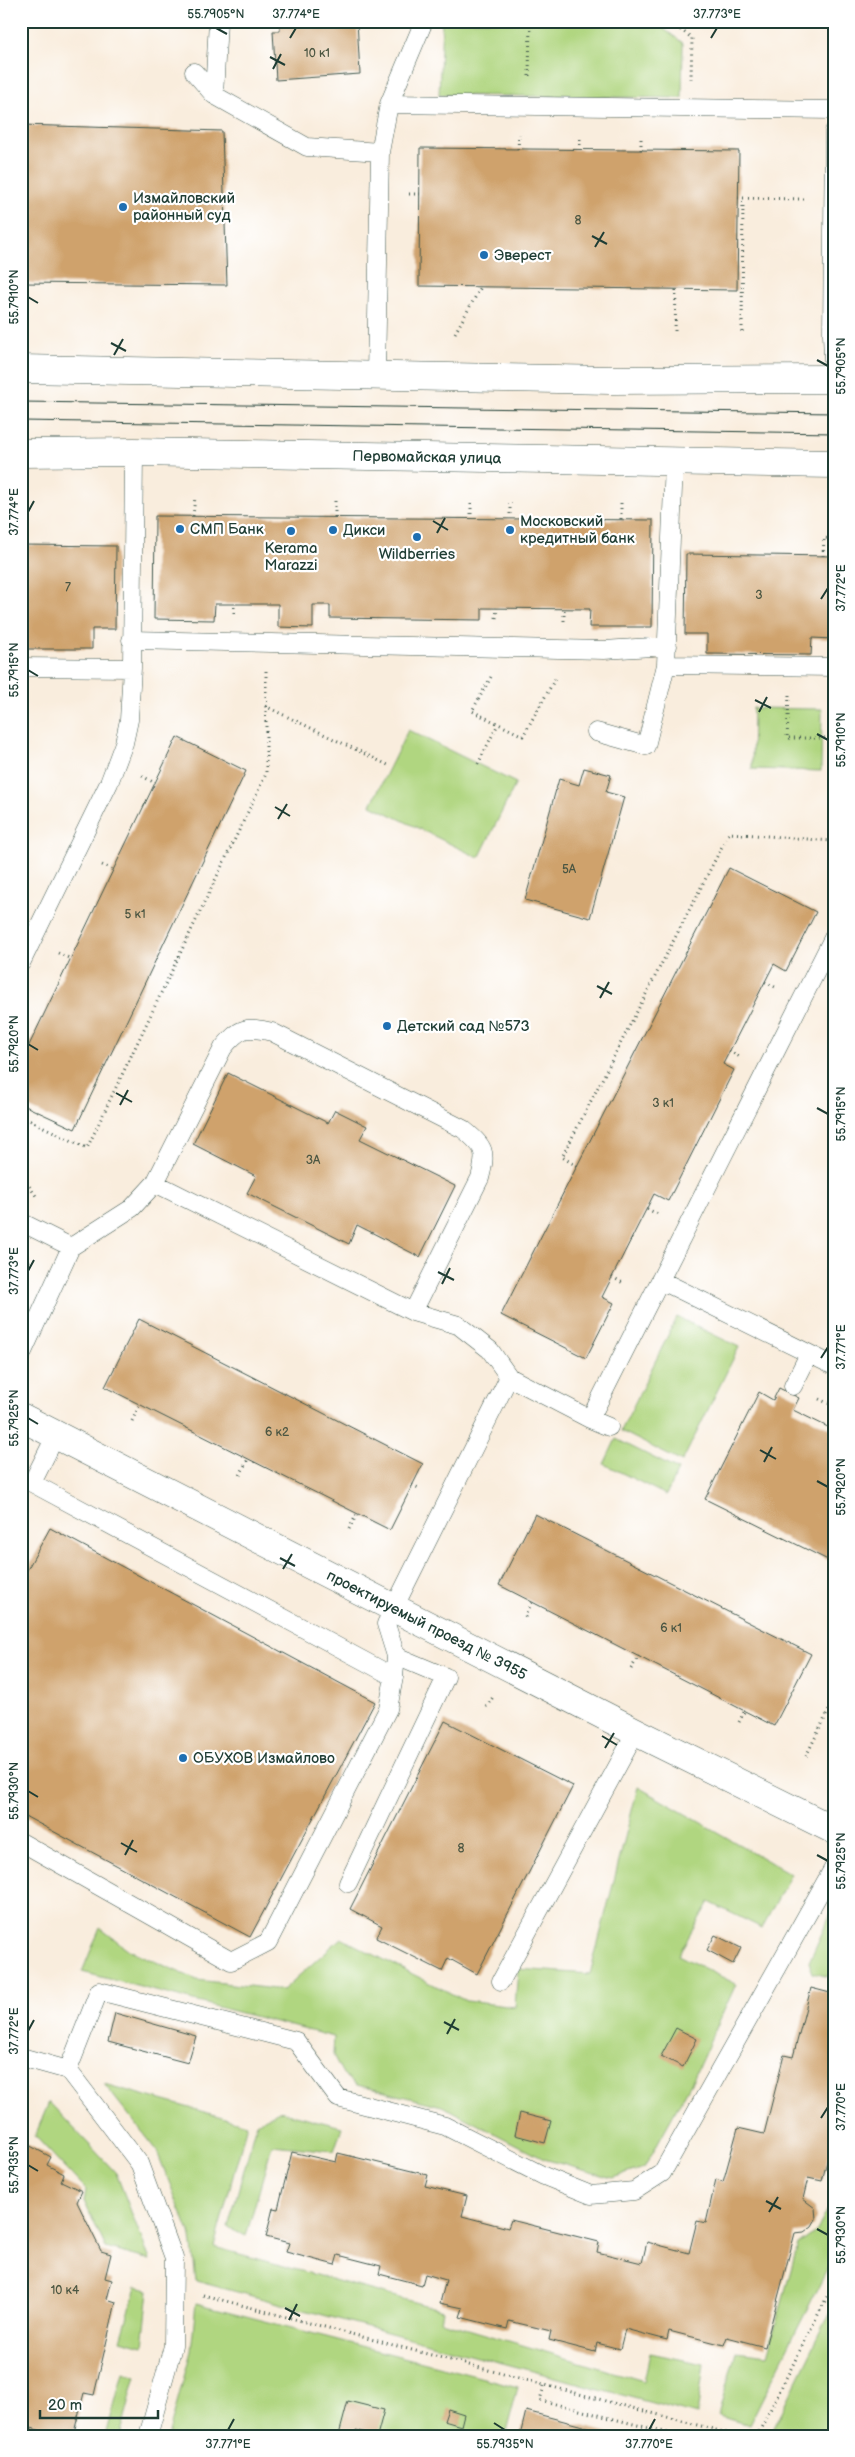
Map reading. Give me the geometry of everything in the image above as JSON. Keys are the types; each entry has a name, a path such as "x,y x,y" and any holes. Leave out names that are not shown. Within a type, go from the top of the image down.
{"main road":[{"path":"21,369 612,380 833,380"},
{"name":"Первомайская улица","path":"21,454 134,452 834,464"},
{"name":"проектируемый проезд № 3955","path":"21,1417 636,1732 834,1830"}],"lane":[{"path":"214,95 218,21"},
{"path":"376,375 380,152 389,104 424,21"},
{"path":"194,72 214,95 307,147 380,152"},
{"path":"389,104 834,110"},
{"path":"833,380 834,131"},
{"path":"21,963 109,783 124,743 129,720 132,668 134,452"},
{"path":"596,732 646,746 666,665 668,646 674,462"},
{"path":"131,640 604,650 668,646"},
{"path":"666,665 834,667"},
{"path":"21,667 132,668"},
{"path":"590,1419 834,936"},
{"path":"21,1356 71,1247 132,1208 155,1183 223,1048 236,1032 253,1028 281,1037 463,1128 478,1141 485,1158 480,1178 413,1312"},
{"path":"155,1183 413,1312 458,1325 490,1350 509,1377 609,1428"},
{"path":"21,1222 71,1247"},
{"path":"660,1280 834,1366"},
{"path":"793,1386 809,1354"},
{"path":"21,1842 231,1961 268,1942 388,1709 396,1656 386,1624 509,1377"},
{"path":"56,1435 32,1483 394,1677"},
{"path":"348,1883 446,1677 396,1656"},
{"path":"501,1982 636,1732"},
{"path":"68,2070 99,1991 296,2041 338,2098 445,2126 544,2176 591,2195 634,2191 662,2173 834,1867"},
{"path":"21,2057 68,2070 139,2164 174,2258 173,2346 148,2436"}],"path":[{"path":"529,106 530,21"},
{"path":"668,21 692,38 691,109"},
{"path":"738,198 833,199"},
{"path":"742,332 743,198"},
{"path":"455,333 481,287"},
{"path":"675,331 676,290"},
{"path":"193,516 194,497"},
{"path":"335,501 335,517"},
{"path":"621,502 621,519"},
{"path":"471,503 471,519"},
{"path":"510,503 510,518"},
{"path":"823,556 824,538 834,539"},
{"path":"21,1116 87,1148 266,774 266,643"},
{"path":"483,688 472,711 523,736 534,714"},
{"path":"265,706 390,766"},
{"path":"788,708 787,738 834,738"},
{"path":"478,764 498,724"},
{"path":"578,1166 562,1157 729,832 832,841"},
{"path":"21,1043 29,1047"},
{"path":"647,1209 658,1214"},
{"path":"132,1421 140,1404"},
{"path":"240,1475 248,1459"},
{"path":"349,1529 356,1514"},
{"path":"525,1617 532,1602"},
{"path":"631,1669 639,1656"},
{"path":"486,1707 495,1694"},
{"path":"806,1756 834,1700"},
{"path":"738,1722 745,1710"},
{"path":"758,2436 834,2283"},
{"path":"174,2288 739,2436"},
{"path":"544,2386 540,2400 680,2436"}],"green space":[{"path":"442,21 653,21 683,43 682,98 439,95"},
{"path":"753,708 822,709 821,771 752,769"},
{"path":"408,730 516,783 479,858 371,805"},
{"path":"677,1317 739,1347 682,1462 621,1431"},
{"path":"616,1439 678,1470 666,1495 604,1464"},
{"path":"638,1787 791,1874 762,1928 709,1902 678,1955 736,1984 693,2079 644,2168 612,2178 544,2159 442,2106 357,2085 343,2074 333,2055 334,2037 82,1972 100,1928 129,1950 197,1980 283,1990 341,1938 466,2001 515,2007 518,1969 590,1974"},
{"path":"834,1906 834,1978 813,1973 809,1962"},
{"path":"104,2084 247,2124 214,2247 443,2310 441,2321 644,2381 650,2353 704,2364 697,2415 196,2281 191,2237 156,2149"},
{"path":"49,2102 116,2173 150,2260 106,2248 84,2201 86,2190 35,2136"},
{"path":"279,2111 342,2127 334,2151 272,2145 246,2236 228,2227 257,2123"},
{"path":"828,2209 834,2211 834,2256 749,2425 718,2416 736,2351 767,2355 798,2245 817,2231"},
{"path":"136,2287 149,2290 143,2346 121,2340"},
{"path":"196,2303 518,2387 505,2436 168,2436 191,2351"},
{"path":"834,2305 834,2436 770,2436"},
{"path":"123,2372 136,2376 120,2436 106,2436"}],"building":[{"path":"280,21 357,21 360,74 276,80 273,31 280,31"},
{"name":"Измайловский районный суд","path":"21,125 222,131 227,285 21,283"},
{"path":"420,148 739,151 737,290 419,286"},
{"path":"155,516 653,520 652,627 589,627 590,609 482,608 482,620 330,618 330,605 313,605 313,628 278,627 278,604 215,604 214,620 154,619"},
{"path":"21,545 116,546 115,629 92,629 92,649 21,649"},
{"path":"686,554 834,556 834,639 812,638 811,655 707,654 707,634 685,634"},
{"path":"177,737 246,771 75,1129 21,1104 21,1062"},
{"path":"584,768 611,775 606,792 624,797 590,918 525,900 559,779 579,785"},
{"path":"729,868 816,912 786,971 774,964 723,1064 734,1070 668,1201 654,1194 602,1297 614,1303 586,1358 501,1315"},
{"path":"228,1073 328,1123 335,1110 367,1126 360,1139 455,1186 420,1257 357,1225 349,1244 247,1193 256,1176 193,1144"},
{"path":"21,1257 30,1261 21,1279"},
{"path":"139,1319 423,1464 390,1530 105,1387"},
{"path":"779,1388 799,1398 793,1410 834,1430 834,1563 705,1499 759,1392 773,1400"},
{"path":"535,1514 811,1654 774,1726 499,1585"},
{"name":"ОБУХОВ Измайлово","path":"50,1528 375,1702 250,1937 21,1814 21,1581"},
{"path":"445,1721 573,1786 477,1974 448,1958 442,1971 376,1938 382,1926 350,1909"},
{"path":"715,1935 741,1948 733,1964 707,1950"},
{"path":"811,1988 834,1994 834,2159 828,2157 822,2181 808,2178 803,2199 815,2208 816,2219 812,2226 804,2232 795,2233 765,2347 727,2337 724,2345 669,2331 667,2340 625,2329 620,2349 597,2343 595,2352 549,2340 551,2331 509,2321 507,2329 460,2317 463,2308 440,2303 446,2280 425,2274 422,2285 379,2274 381,2266 338,2255 335,2265 286,2252 289,2243 266,2237 273,2208 278,2209 292,2152 336,2162 338,2153 428,2175 425,2186 467,2196 462,2216 508,2228 511,2220 599,2242 597,2252 642,2263 647,2242 689,2253 697,2221 706,2223 716,2179 723,2182 738,2128 764,2134 784,2055 793,2057"},
{"path":"115,2013 196,2036 188,2063 108,2042"},
{"path":"676,2028 697,2039 683,2067 661,2056"},
{"path":"520,2113 551,2121 545,2143 515,2135"},
{"path":"21,2141 51,2157 47,2165 64,2174 61,2181 82,2191 77,2202 101,2251 111,2254 105,2278 112,2280 107,2299 116,2302 94,2395 84,2393 73,2436 59,2436 21,2425"},
{"path":"348,2401 384,2410 377,2436 356,2430 355,2436 339,2435"},
{"path":"448,2409 464,2414 461,2426 444,2421"},
{"path":"526,2411 617,2435 617,2436 520,2436"}],"tram line":[{"path":"21,402 834,413"},
{"path":"21,421 834,433"}],"place":[{"name":"Измайловский районный суд","path":"123,207"},
{"name":"Эверест","path":"484,255"},
{"name":"СМП Банк","path":"180,529"},
{"name":"Дикси","path":"333,530"},
{"name":"Московский кредитный банк","path":"510,530"},
{"name":"Kerama Marazzi","path":"291,531"},
{"name":"Wildberries","path":"417,537"},
{"name":"Детский сад №573","path":"387,1026"},
{"name":"ОБУХОВ Измайлово","path":"183,1758"}]}
